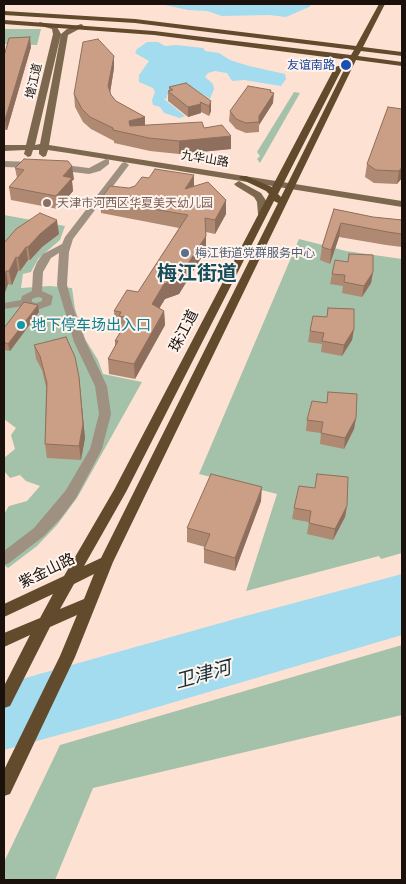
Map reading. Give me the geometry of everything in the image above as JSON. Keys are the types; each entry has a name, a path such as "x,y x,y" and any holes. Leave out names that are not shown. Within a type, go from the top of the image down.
{"main road":[{"name":"珠江道","path":"4,788 67,657 106,562 289,189 373,4"},
{"name":"珠江道","path":"354,47 366,34 382,4"},
{"path":"4,13 134,21 399,53"},
{"path":"4,22 81,26 154,33 402,64"},
{"path":"366,34 374,44 399,53"},
{"name":"珠江道","path":"4,702 45,622 119,492 264,214 274,189 350,57"},
{"path":"274,189 278,203 277,214"},
{"name":"紫金山路","path":"4,611 106,562"},
{"path":"4,640 90,603"}],"street":[{"name":"增江道","path":"29,150 57,34 55,28 40,24"},
{"name":"增江道","path":"43,150 66,34 70,30 81,26"},
{"name":"九华山路","path":"4,148 43,150 241,181 274,189 289,189 402,204"},
{"name":"九华山路","path":"4,155 29,150"},
{"name":"九华山路","path":"43,150 125,165 241,181"},
{"path":"4,164 89,171 97,169 106,162"},
{"path":"4,559 40,532 71,494 96,449 105,414 101,386 74,328 65,296 62,284 65,246 68,239 125,165"},
{"path":"241,181 258,195 262,202 264,214"},
{"name":"九华山路","path":"289,189 402,210"},
{"path":"37,293 38,272 41,264 46,256 65,246"},
{"path":"26,302 28,296 37,293 46,295 49,298 65,296"},
{"path":"4,306 26,302 33,307 41,306 47,303 49,298"}],"green space":[{"path":"4,29 41,29 37,45 4,44"},
{"path":"294,92 300,93 260,163 257,159 260,156 257,152"},
{"path":"4,215 65,226 60,240 38,259 31,272 23,274 21,288 50,286 72,288 75,309 85,339 98,360 103,374 142,382 77,498 57,525 37,546 8,568 4,565 4,514 9,506 27,501 40,486 26,481 20,475 10,478 4,471 4,458 15,449 11,435 16,428 4,419"},
{"path":"299,239 346,251 402,259 402,553 381,559 379,556 246,591 277,494 199,474"},
{"path":"402,645 402,715 93,788 55,880 4,880 4,862 60,745"}],"water":[{"path":"137,4 312,4 286,17 269,15 222,16 207,11 188,10 165,5"},
{"path":"147,42 158,42 165,46 176,45 203,48 205,51 219,53 230,60 285,74 286,79 281,86 244,80 232,81 227,73 215,71 208,73 205,77 213,84 214,89 210,99 193,88 167,95 167,98 164,99 185,116 180,118 164,113 160,107 153,105 152,100 155,92 153,88 139,82 139,75 149,61 135,53 137,49"},
{"name":"卫津河","path":"402,574 402,635 117,719 4,750 4,684"}],"building":[{"path":"30,37 4,120 4,56 9,38"},
{"path":"98,39 114,56 108,86 111,95 116,101 145,117 129,121 130,126 202,122 204,128 222,125 231,136 179,141 149,138 113,130 113,128 90,117 82,109 74,94 83,42"},
{"path":"186,83 211,101 209,106 200,102 201,104 188,107 168,91 173,90 169,87"},
{"path":"248,86 271,90 270,92 274,93 259,116 259,122 246,123 236,119 230,111"},
{"path":"388,107 402,109 402,167 399,171 376,170 367,164"},
{"path":"24,159 68,161 72,166 63,176 72,178 56,196 9,187 24,170 15,168"},
{"path":"155,169 194,175 185,189 208,182 226,200 215,220 205,218 206,236 178,279 164,284 152,304 164,311 134,364 108,359 118,341 115,341 129,318 119,316 121,312 114,311 127,290 138,292 188,215 100,200 110,186 129,188 135,186 142,177 149,178"},
{"path":"334,209 373,217 402,220 402,234 341,223 331,250 322,247"},
{"path":"40,213 57,220 26,247 18,258 16,257 9,271 6,271 4,275 4,243 16,229"},
{"path":"349,254 373,255 373,272 364,286 344,282 345,275 332,274 335,260 348,262"},
{"path":"24,302 38,305 8,344 4,342 4,328"},
{"path":"328,308 354,309 354,329 344,345 322,341 324,333 310,331 313,316 327,317"},
{"path":"66,337 75,357 79,377 83,424 79,446 45,444 47,383 40,356 34,345"},
{"path":"328,392 357,394 356,418 345,438 321,433 323,422 307,420 312,401 327,403"},
{"path":"211,474 262,487 235,558 204,549 210,534 187,528"},
{"path":"317,474 348,477 347,506 335,529 309,523 311,511 294,508 299,486 315,488"}],"place":[{"name":"友谊南路","path":"346,65"},
{"name":"天津市河西区华夏美天幼儿园","path":"47,203"},
{"name":"梅江街道党群服务中心","path":"185,253"},
{"name":"地下停车场出入口","path":"21,325"}],"district":[{"name":"梅江街道","path":"197,274"}]}
